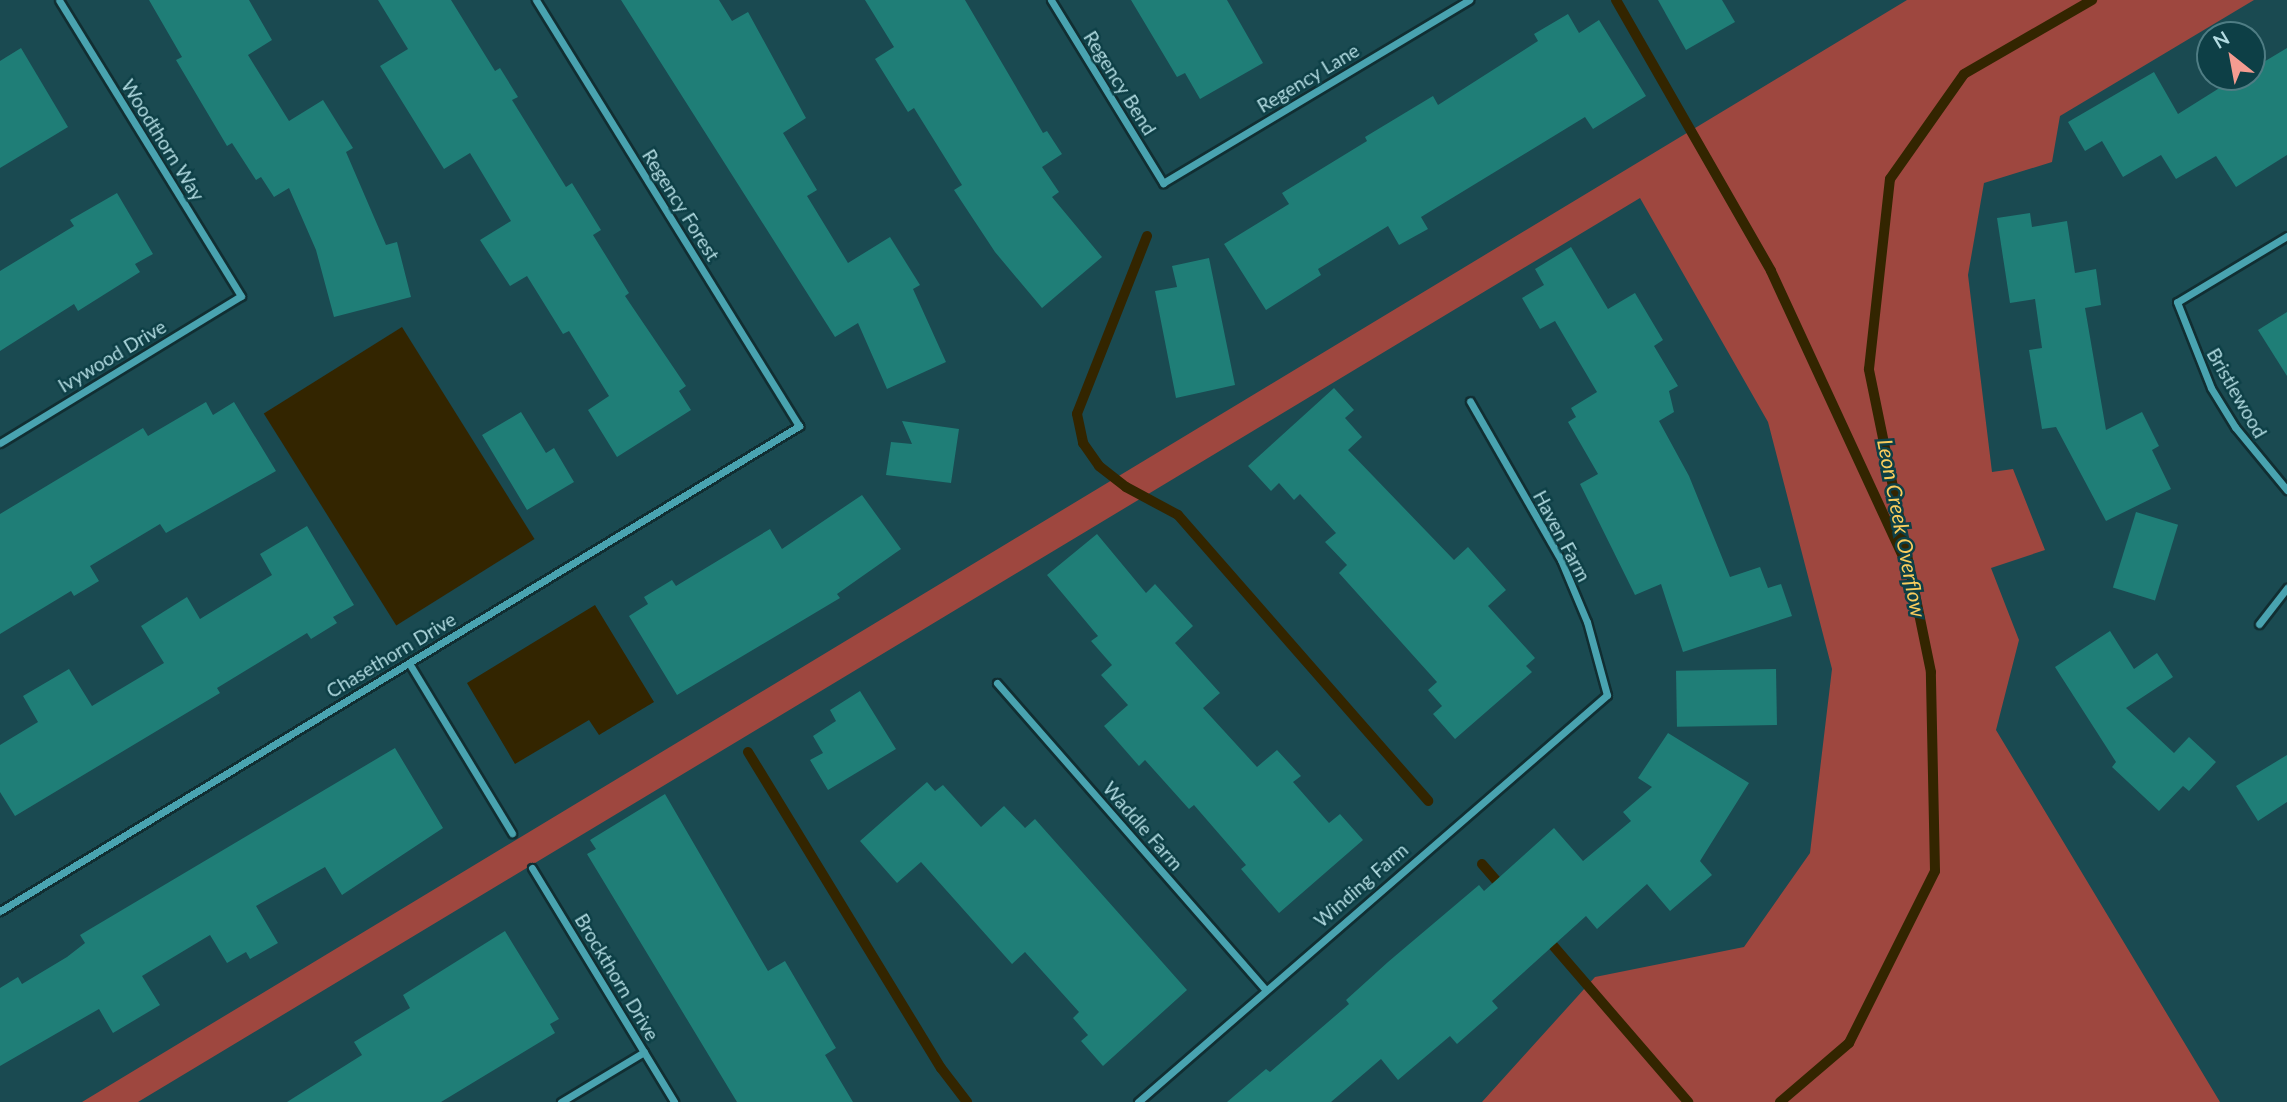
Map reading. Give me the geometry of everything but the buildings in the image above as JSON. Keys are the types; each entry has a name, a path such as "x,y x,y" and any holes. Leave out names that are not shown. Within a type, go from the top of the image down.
{"street":[{"name":"Woodthorn Way","path":"59,0 241,296"},
{"name":"Regency Forest","path":"536,0 799,426"},
{"name":"Regency Bend","path":"1051,0 1163,183"},
{"name":"Regency Lane","path":"1163,183 1469,0"},
{"name":"Bristlewood","path":"2287,236 2177,302 2211,388 2235,427 2287,490"},
{"name":"Ivywood Drive","path":"0,443 241,296"},
{"name":"Haven Farm","path":"1470,401 1561,560 1587,622 1607,695"},
{"name":"Chasethorn Drive","path":"0,911 799,426"},
{"path":"2259,624 2287,588"},
{"path":"409,663 512,833"},
{"name":"Waddle Farm","path":"997,683 1265,989"},
{"name":"Winding Farm","path":"1138,1102 1265,989 1607,695"},
{"name":"Brockthorn Drive","path":"532,867 674,1102"},
{"path":"561,1102 644,1052"}],"shaded area":[{"path":"1907,0 2254,0 2219,21 2196,21 2196,35 2060,116 2052,162 1984,183 1968,275 1992,472 2013,469 2045,550 1991,568 2019,640 1996,730 2220,1102 1482,1102 1595,977 1744,947 1810,853 1832,669 1768,422 1640,198 138,1102 82,1102"},
{"path":"402,327 534,539 396,625 264,413"},
{"path":"595,605 654,702 599,735 589,720 515,764 467,683"}],"waterway":[{"path":"1616,0 1771,271 1904,559"},
{"name":"Leon Creek Overflow","path":"1780,1102 1849,1043 1935,871 1931,672 1869,369 1890,179 1964,74 2092,0"},
{"path":"1147,236 1077,414 1083,443 1099,466 1126,487 1178,515 1428,801"},
{"path":"748,752 941,1068 967,1102"},
{"path":"1482,864 1505,890"},
{"path":"1544,935 1688,1102"}]}
